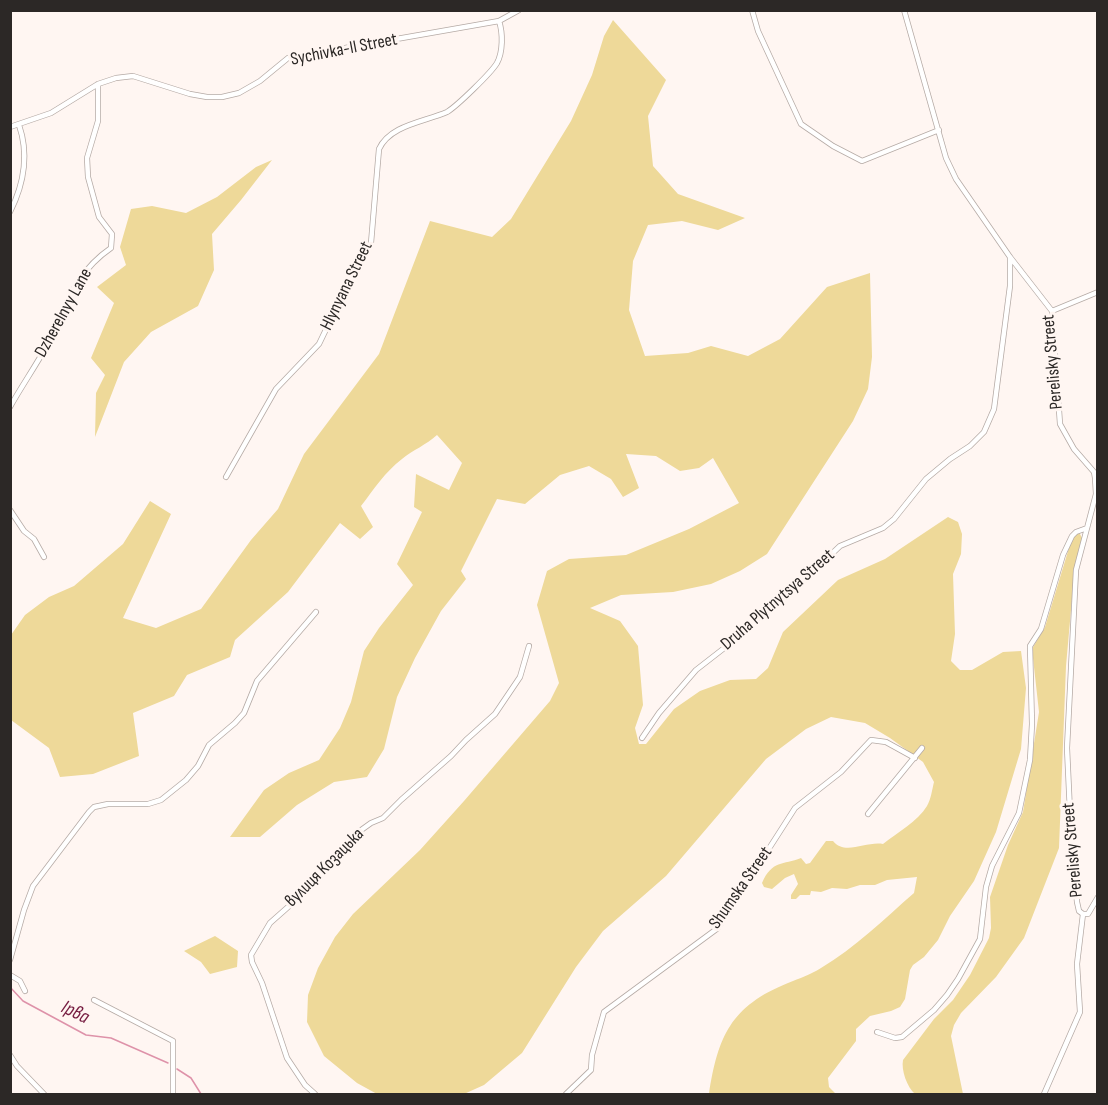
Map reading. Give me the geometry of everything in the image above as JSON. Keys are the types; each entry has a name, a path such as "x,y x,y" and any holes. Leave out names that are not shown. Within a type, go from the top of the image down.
{"street":[{"name":"Sychivka-II Street","path":"10,127 62,108 98,84 117,78 133,76 190,94 222,97 239,93 260,81 288,58 499,21 519,10"},
{"path":"752,10 758,31 801,124 833,146 862,160 939,130"},
{"name":"Perelisky Street","path":"904,10 946,158 956,179 1010,257 1052,311 1060,424 1074,449 1094,472 1096,494 1076,570 1067,748 1072,855 1077,902 1079,911 1083,914"},
{"name":"Hlynyana Street","path":"226,477 276,389 319,344 357,265 371,243 379,149 383,140 399,129 449,110 488,74 500,55 499,21"},
{"name":"Dzherelnyy Lane","path":"10,407 46,346 62,309 87,267 111,248 112,234 99,217 88,177 87,158 98,121 98,84"},
{"path":"10,212 21,188 25,159 24,140 19,125"},
{"name":"Druha Plytnytsya Street","path":"642,738 658,713 696,670 750,628 769,603 799,585 840,546 883,528 894,519 926,479 970,446 984,432 994,409 1010,286 1010,257"},
{"path":"1052,311 1098,292"},
{"path":"10,510 24,531 34,539 44,557"},
{"path":"877,1032 895,1038 902,1037 934,1010 958,979 980,939 986,888 992,866 1019,813 1030,760 1032,724 1030,646 1041,629 1063,555 1072,536 1087,528"},
{"path":"10,960 33,886 89,812 94,807 108,804 148,804 161,800 186,780 198,766 209,745 244,713 256,681 316,612"},
{"name":"вулиця Козацька","path":"315,1095 286,1058 251,955 270,923 305,892 339,850 357,833 383,818 495,714 520,677 529,646"},
{"name":"Shumska Street","path":"566,1095 591,1070 592,1054 604,1012 718,928 800,804 841,772 871,740 886,742 915,758"},
{"path":"868,814 922,748"},
{"path":"1044,1095 1080,1012 1077,964 1083,914 1088,914 1098,897"},
{"path":"10,975 20,981 25,991"},
{"path":"94,1000 173,1041 173,1095"},
{"path":"10,1055 44,1095"},
{"path":"10,1069 17,1066"}],"shaded area":[{"path":"613,20 666,80 648,116 653,166 678,194 745,218 718,230 682,221 648,225 633,261 629,310 645,356 688,353 711,346 748,356 780,339 827,287 870,273 872,357 868,389 853,421 767,554 740,571 711,584 673,592 621,595 590,608 620,621 638,646 643,705 635,728 639,744 646,744 674,709 700,691 730,680 756,679 768,668 783,632 838,580 885,559 948,517 958,522 962,534 961,554 953,574 955,634 951,661 960,670 972,670 1003,652 1021,651 1026,688 1021,749 996,832 974,881 950,916 938,940 910,970 905,999 900,1007 870,1016 856,1029 856,1041 828,1078 829,1087 836,1094 709,1094 717,1055 723,1039 740,1013 769,992 813,973 846,952 914,893 917,877 887,880 875,885 860,885 847,889 832,888 821,892 811,891 810,895 800,895 796,899 791,899 798,884 794,874 772,889 764,887 762,883 770,870 778,864 801,858 806,864 810,863 826,841 833,841 850,848 883,844 913,822 928,803 934,782 923,762 865,723 831,717 806,729 766,759 666,876 603,931 576,967 522,1053 484,1085 464,1094 377,1094 357,1083 324,1056 307,1022 308,995 318,968 335,937 353,914 420,850 550,701 559,683 537,605 547,571 569,559 626,555 689,529 739,503 713,458 699,468 680,471 656,456 626,454 639,488 623,497 611,479 589,466 560,475 525,504 497,499 461,571 466,579 441,611 415,658 397,697 384,749 367,777 334,782 297,805 260,837 230,837 264,790 289,773 319,760 340,728 351,702 364,651 413,585 397,564 422,512 414,507 416,474 449,490 462,463 437,435 396,464 361,506 373,527 360,539 340,523 288,592 235,640 230,657 187,675 174,696 133,713 139,756 93,774 60,777 49,748 11,720 11,635 25,615 49,597 74,586 123,544 150,501 171,514 123,618 156,628 201,609 251,540 278,509 304,454 379,354 430,221 492,237 511,219 571,121 592,75 604,36"},
{"path":"272,160 212,234 214,270 198,306 151,332 124,362 95,437 96,393 105,375 91,358 114,303 97,287 126,265 120,247 131,209 152,206 186,213 217,197 256,167"},
{"path":"1079,532 1082,538 1075,565 1066,666 1059,848 1024,938 996,977 961,1013 954,1025 951,1036 963,1094 915,1094 905,1078 903,1060 934,1019 953,1000 970,975 989,938 990,897 1008,845 1023,812 1039,712 1032,649 1045,627 1072,538"},
{"path":"215,936 238,951 237,967 210,974 201,962 184,951"}],"waterway":[{"name":"Ірва","path":"10,987 23,1001 86,1035 111,1038 168,1063"},
{"name":"Ірва","path":"177,1069 191,1078 201,1094"}]}
